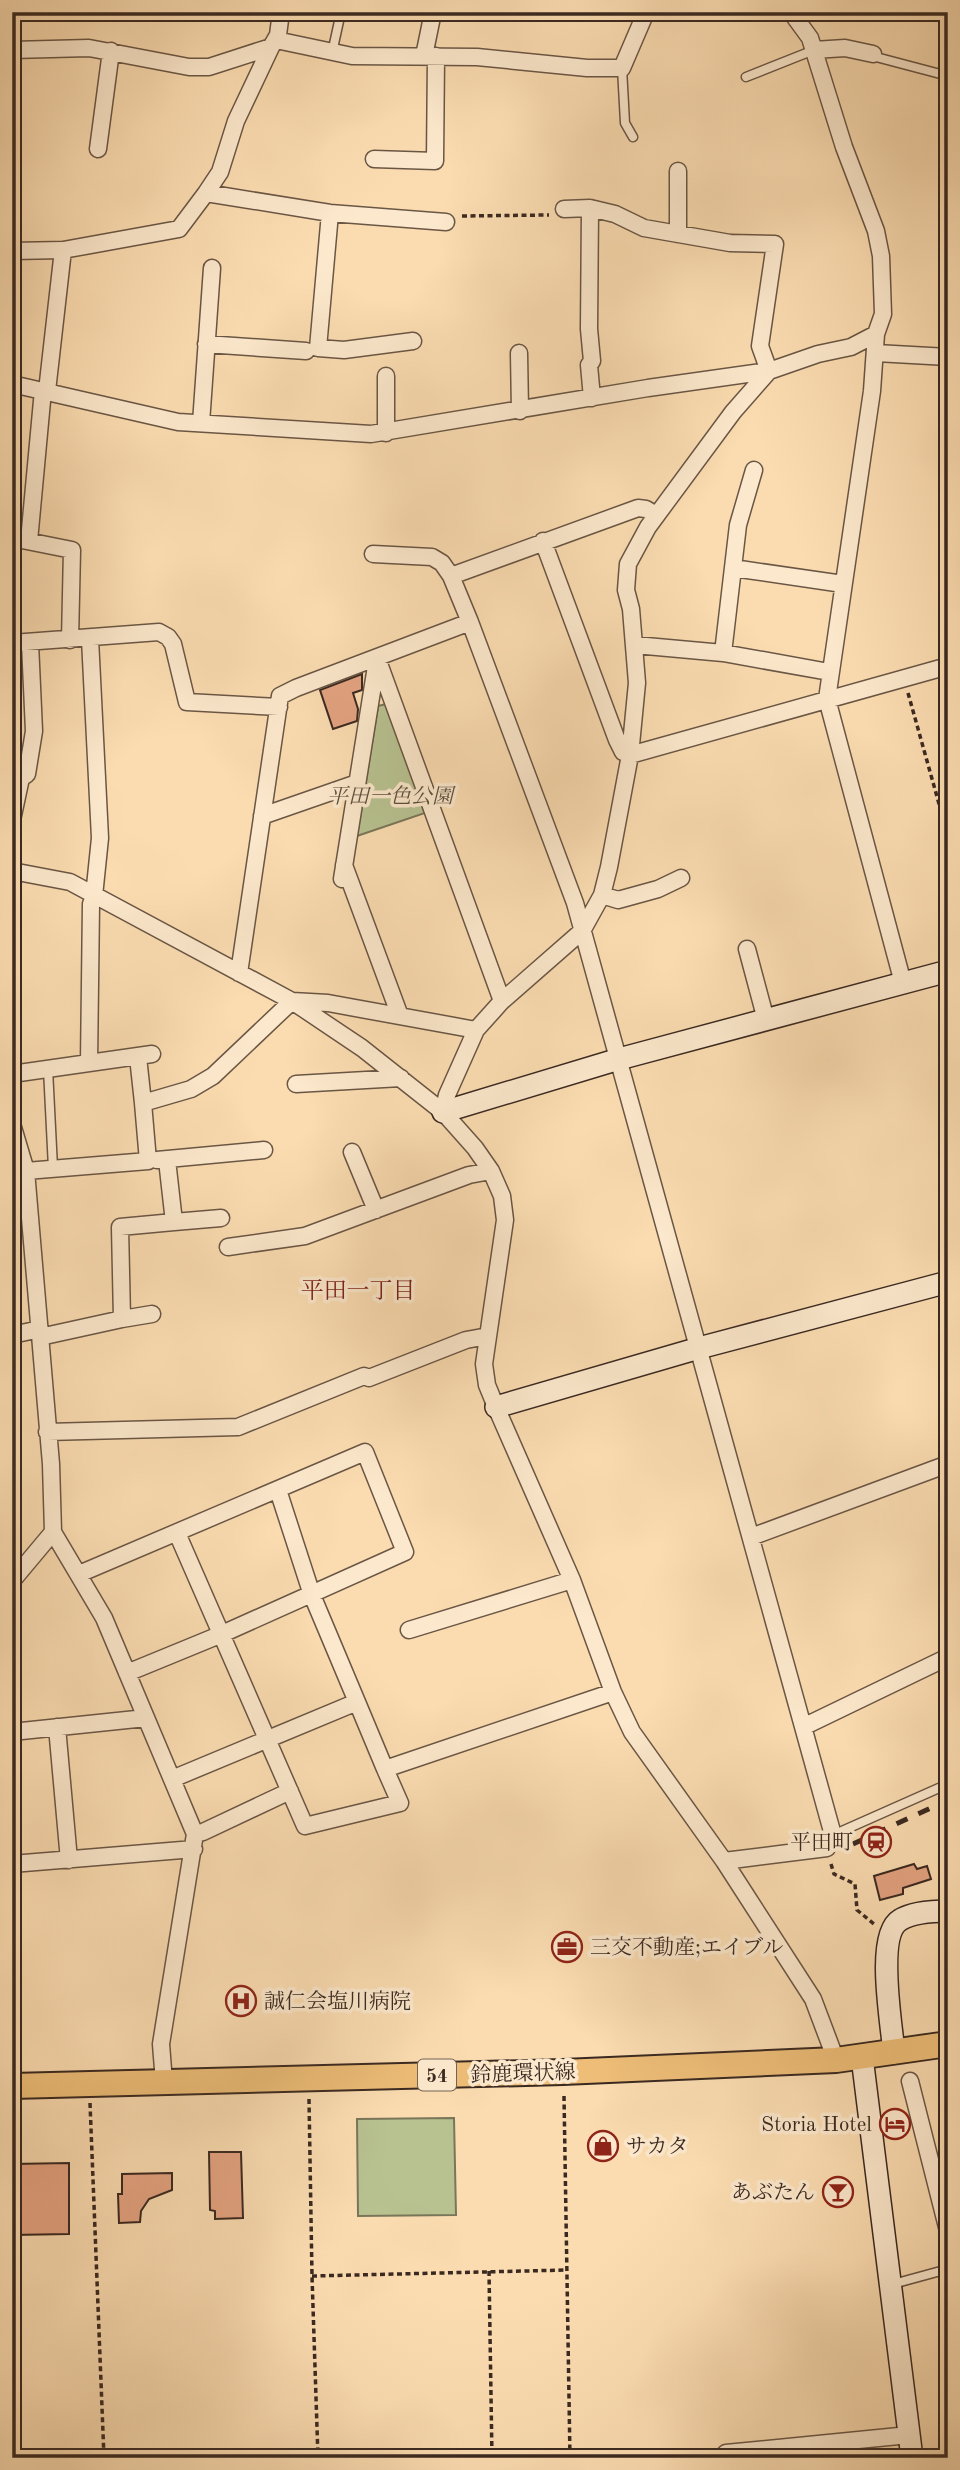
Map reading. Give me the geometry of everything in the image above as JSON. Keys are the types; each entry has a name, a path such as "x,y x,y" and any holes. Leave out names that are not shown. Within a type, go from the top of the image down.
{"main road":[{"name":"鈴鹿環状線","path":"12,2086 563,2072 836,2060 948,2044"}],"street":[{"path":"12,251 63,250 179,229 220,172 240,110 273,43 281,12"},
{"path":"374,159 435,161 430,56 433,12"},
{"path":"12,50 89,48 188,66 209,66 273,43 352,56 477,57 587,68 622,68 646,12"},
{"path":"791,12 810,38 844,147 876,231 881,256 883,314 876,334 872,391 827,699 903,984"},
{"path":"814,50 845,48 873,54"},
{"path":"98,149 111,51"},
{"path":"678,171 678,234"},
{"path":"206,193 330,213 446,222"},
{"path":"564,209 590,208 615,214 644,228 730,243 775,244 760,346 769,371"},
{"path":"590,208 589,329 592,362 589,365 592,398"},
{"path":"330,213 318,348 344,350 413,341"},
{"path":"29,541 63,250"},
{"path":"201,423 212,268"},
{"path":"12,384 178,422 371,434 769,371 851,347 876,334"},
{"path":"206,344 306,351"},
{"path":"519,353 520,411"},
{"path":"876,353 948,357"},
{"path":"443,1112 447,1095 476,1030 502,1002 582,931 602,895 610,867 629,755 637,683 626,573 638,543 656,515 733,412 769,371"},
{"path":"386,376 386,433"},
{"path":"723,653 738,526 754,470"},
{"path":"452,576 638,508 656,515"},
{"path":"12,538 72,550 70,640"},
{"path":"543,541 617,740 623,752 629,755 948,666"},
{"path":"373,554 432,557 442,563 452,576 575,903 805,1726 830,1841 724,1861"},
{"path":"733,568 842,584"},
{"path":"239,973 281,696 470,622"},
{"path":"12,643 159,632 173,644 187,702 279,707"},
{"path":"89,1063 91,904 100,838 90,639"},
{"path":"12,820 21,778 27,774 34,732 30,643"},
{"path":"635,645 723,653 829,672"},
{"path":"377,658 343,872 400,1016"},
{"path":"377,658 502,1002"},
{"path":"262,816 357,783"},
{"path":"12,871 70,882 292,1002 362,1048 443,1112 475,1148 491,1171 502,1196 505,1220 484,1364 487,1385 572,1580 632,1732 724,1861 813,1998 836,2060"},
{"path":"602,895 618,900 658,889 681,878"},
{"path":"747,949 766,1020"},
{"path":"443,1112 619,1059 948,971"},
{"path":"143,1103 191,1089 213,1076 292,1002 328,1003 476,1030"},
{"path":"12,1074 145,1056 143,1103 148,1161"},
{"path":"296,1084 401,1078"},
{"path":"12,1124 26,1171 53,1532 104,1618 172,1779 194,1842 161,2044 164,2082"},
{"path":"26,1171 264,1150"},
{"path":"352,1152 376,1210"},
{"path":"167,1160 174,1222"},
{"path":"228,1247 305,1236 469,1175 491,1171"},
{"path":"122,1319 121,1227 221,1218"},
{"path":"496,1407 699,1348 948,1282"},
{"path":"12,1335 40,1333 152,1314"},
{"path":"47,1432 238,1427 364,1376 369,1378 466,1340 488,1336"},
{"path":"79,1574 365,1452 405,1552 312,1595 127,1673"},
{"path":"751,1537 948,1464"},
{"path":"177,1533 304,1826 400,1803 312,1595 278,1490"},
{"path":"12,1581 53,1532"},
{"path":"409,1630 572,1580"},
{"path":"805,1726 948,1657"},
{"path":"385,1769 614,1692"},
{"path":"172,1779 357,1702"},
{"path":"12,1732 146,1718"},
{"path":"57,1727 69,1860"},
{"path":"12,1864 69,1860 194,1842 290,1791"},
{"path":"894,2053 886,1957 891,1929 900,1920 930,1911 948,1911"},
{"path":"862,2057 912,2458"},
{"path":"910,2081 948,2231"},
{"path":"721,2458 726,2453 764,2454 909,2435"}],"lane":[{"path":"332,53 341,12"},
{"path":"746,77 814,50"},
{"path":"873,54 948,76"},
{"path":"622,68 625,122 633,137"},
{"path":"48,1069 53,1168"},
{"path":"830,1841 948,1784"},
{"path":"892,2284 948,2269"}],"path":[{"path":"446,222 449,216 559,215 564,209"},
{"path":"904,678 948,836"},
{"path":"830,1841 834,1874 855,1884 857,1910 871,1923 891,1929"},
{"path":"309,2078 318,2458"},
{"path":"89,2084 104,2458"},
{"path":"564,2096 570,2458"},
{"path":"312,2276 566,2270"},
{"path":"489,2271 492,2458"}],"green space":[{"name":"平田一色公園","path":"386,704 425,813 357,836 378,706"},
{"path":"454,2118 456,2215 358,2216 357,2119"}],"building":[{"path":"362,674 362,690 353,693 358,709 357,721 333,729 320,690"},
{"path":"914,1864 917,1869 927,1866 931,1879 903,1888 903,1894 880,1900 874,1876"},
{"path":"209,2152 241,2152 243,2218 215,2219 215,2211 210,2210"},
{"path":"69,2163 69,2234 12,2235 12,2164"},
{"path":"172,2173 172,2190 149,2199 141,2211 140,2222 119,2223 118,2194 122,2194 122,2174"}],"railway":[{"path":"853,1844 948,1800"}],"place":[{"name":"平田町","path":"876,1842"},
{"name":"三交不動産;エイブル","path":"567,1947"},
{"name":"誠仁会塩川病院","path":"241,2001"},
{"name":"Storia Hotel","path":"895,2124"},
{"name":"サカタ","path":"603,2146"},
{"name":"あぶたん","path":"838,2192"}],"district":[{"name":"平田一丁目","path":"358,1290"}]}
